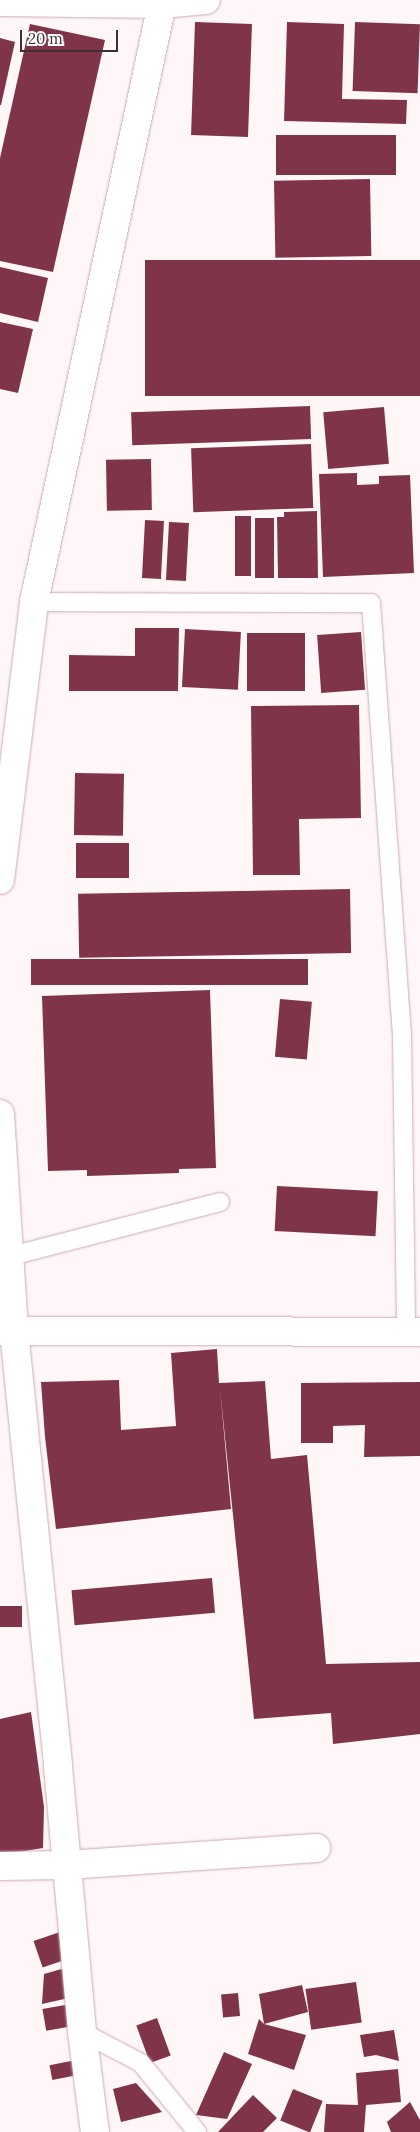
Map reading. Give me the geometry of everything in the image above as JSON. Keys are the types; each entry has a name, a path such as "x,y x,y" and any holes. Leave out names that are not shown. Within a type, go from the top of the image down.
{"street":[{"path":"0,2 162,4 206,0"},
{"path":"0,880 34,602 162,4"},
{"path":"0,1114 11,1256 7,1331 67,1865 82,2032 95,2132"},
{"path":"7,1331 413,1332"},
{"path":"0,1866 67,1865 316,1848"}],"lane":[{"path":"34,602 371,603 402,1036 413,1332"},
{"path":"11,1256 220,1202"},
{"path":"82,2032 141,2064 197,2132"}],"building":[{"path":"195,22 252,24 248,137 191,135"},
{"path":"287,22 344,24 342,99 407,100 406,124 284,121"},
{"path":"355,22 420,24 418,93 353,91"},
{"path":"30,24 105,40 53,272 0,261 0,158"},
{"path":"0,38 15,42 1,105 0,105"},
{"path":"276,135 396,135 396,175 276,175"},
{"path":"370,179 371,256 275,258 274,181"},
{"path":"145,260 420,260 420,396 145,396"},
{"path":"0,267 48,278 38,322 0,313"},
{"path":"0,322 33,329 18,393 0,389"},
{"path":"310,406 311,439 132,445 131,412"},
{"path":"384,407 389,464 328,469 323,412"},
{"path":"311,444 313,508 193,512 191,448"},
{"path":"151,459 152,510 107,511 106,460"},
{"path":"357,473 357,485 379,484 379,476 410,475 414,573 323,577 319,474"},
{"path":"317,511 318,578 278,578 277,517 284,517 284,512"},
{"path":"235,516 251,516 251,576 235,576"},
{"path":"255,518 274,518 274,578 255,578"},
{"path":"145,520 164,521 161,579 142,578"},
{"path":"169,522 189,523 186,581 166,580"},
{"path":"135,628 179,628 178,691 69,691 69,655 135,656"},
{"path":"185,629 241,632 238,690 182,687"},
{"path":"361,632 365,690 321,693 317,635"},
{"path":"247,633 305,633 305,691 247,691"},
{"path":"359,705 361,818 299,819 300,875 253,875 251,706"},
{"path":"75,773 124,774 123,836 74,835"},
{"path":"76,843 129,843 129,878 76,878"},
{"path":"350,889 351,953 79,958 78,894"},
{"path":"31,959 308,959 308,985 31,985"},
{"path":"210,990 216,1168 179,1169 179,1173 87,1176 87,1170 48,1171 42,996"},
{"path":"280,999 312,1002 307,1060 275,1057"},
{"path":"277,1186 378,1191 376,1236 275,1231"},
{"path":"217,1349 219,1383 265,1381 271,1459 307,1455 326,1664 420,1662 420,1734 333,1744 331,1713 254,1719 220,1389 231,1509 56,1529 45,1437 41,1382 119,1380 121,1430 176,1426 171,1353"},
{"path":"420,1382 420,1456 364,1457 365,1425 333,1426 333,1443 301,1443 301,1383"},
{"path":"212,1578 215,1613 75,1625 72,1590"},
{"path":"0,1606 22,1606 22,1627 0,1627"},
{"path":"31,1712 44,1807 43,1848 0,1855 0,1719"},
{"path":"60,1932 69,1958 43,1968 34,1941"},
{"path":"65,1968 73,1997 42,2004 44,1974"},
{"path":"356,1982 362,2023 311,2030 305,1989"},
{"path":"302,1985 308,2012 264,2024 259,1994"},
{"path":"238,1993 240,2016 223,2017 221,1994"},
{"path":"71,2004 75,2026 46,2031 42,2009"},
{"path":"157,2018 171,2056 150,2063 136,2026"},
{"path":"259,2019 264,2024 306,2035 294,2070 248,2054"},
{"path":"394,2030 399,2061 376,2055 364,2057 360,2035"},
{"path":"224,2052 252,2064 227,2119 196,2115"},
{"path":"76,2060 79,2075 52,2080 49,2065"},
{"path":"398,2069 401,2102 366,2105 364,2132 324,2132 326,2104 358,2105 356,2073"},
{"path":"136,2083 162,2112 121,2122 113,2089"},
{"path":"293,2089 323,2101 310,2132 280,2121"},
{"path":"253,2095 277,2118 263,2132 218,2132"},
{"path":"410,2102 420,2120 420,2132 391,2132 387,2122"}]}
